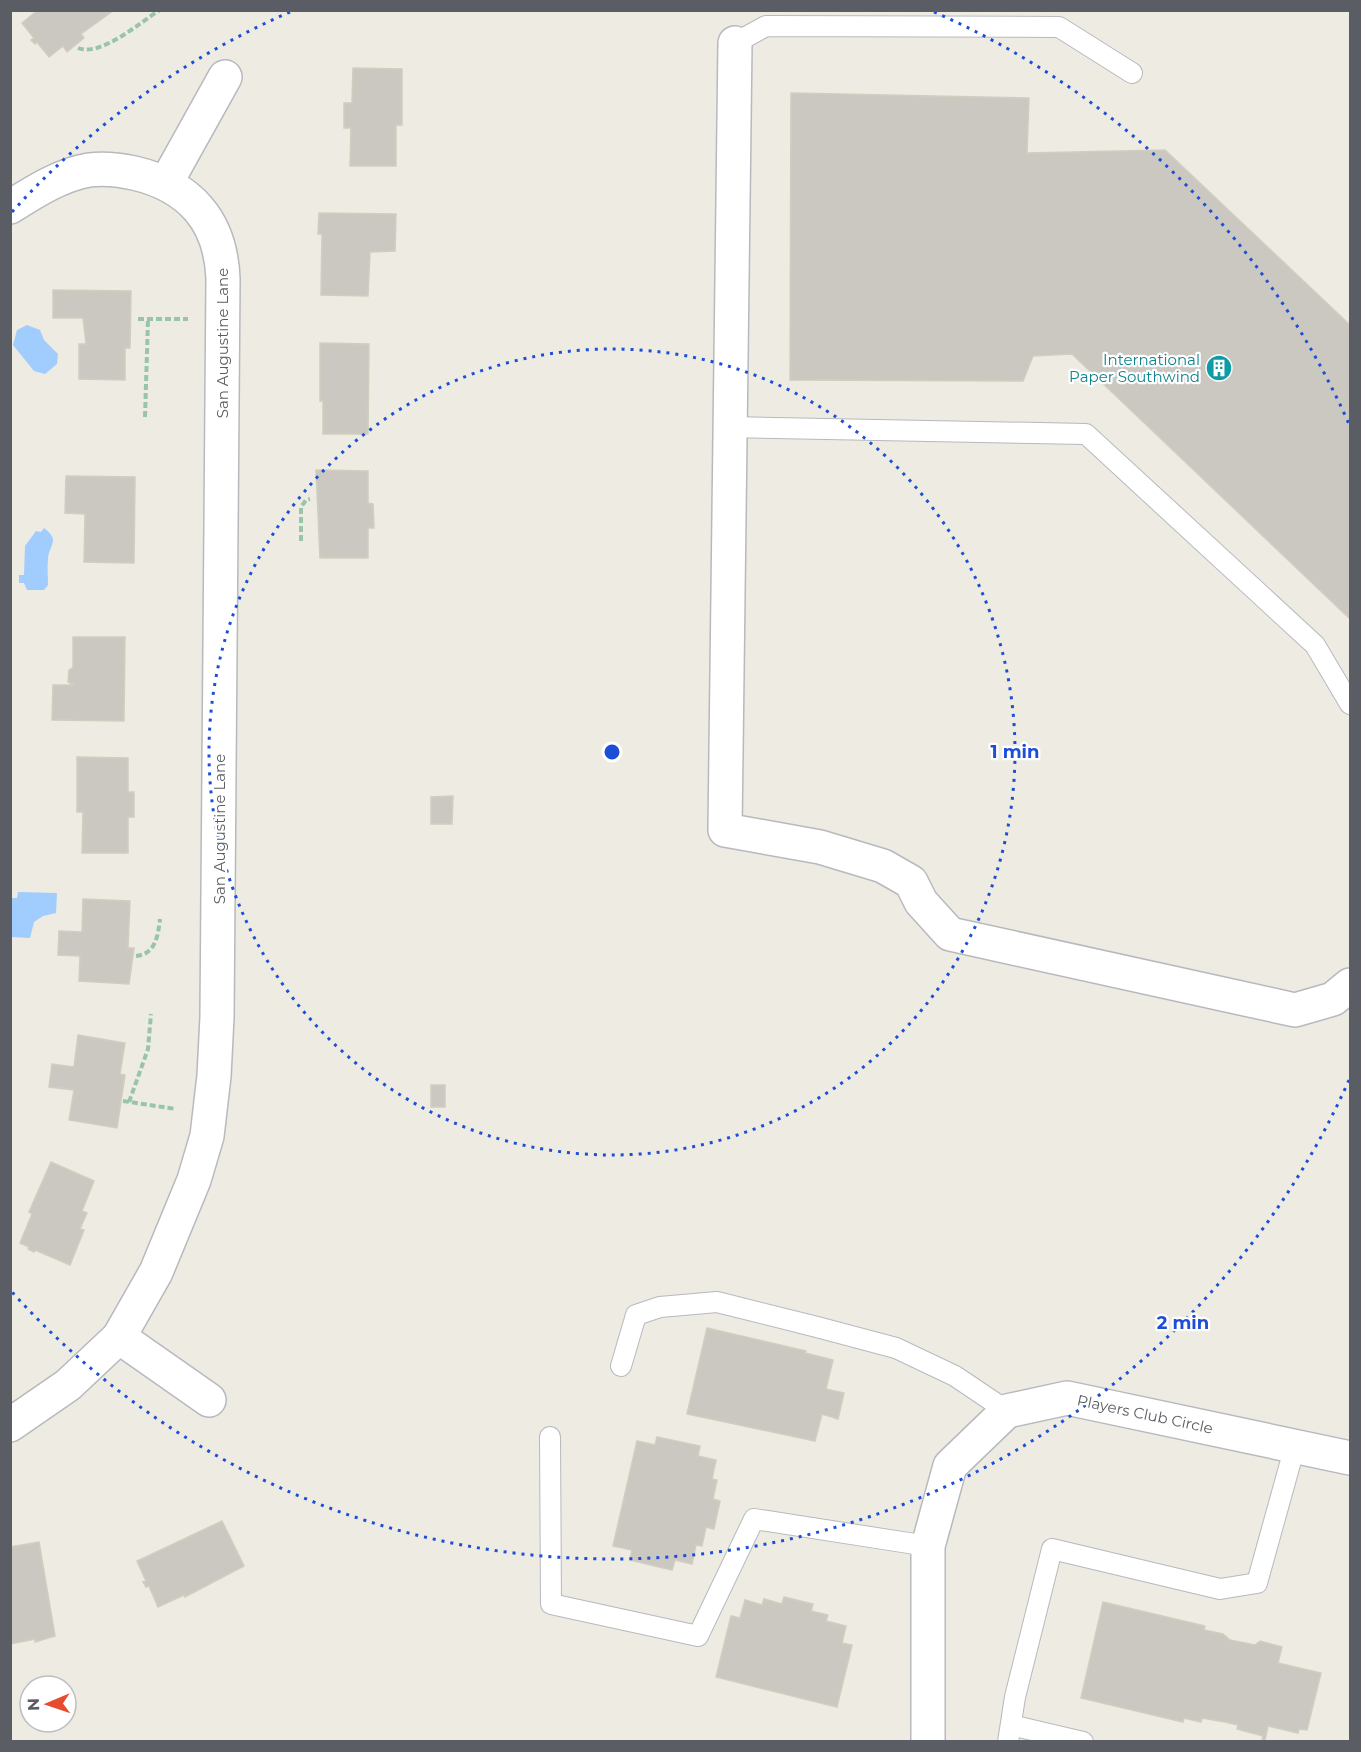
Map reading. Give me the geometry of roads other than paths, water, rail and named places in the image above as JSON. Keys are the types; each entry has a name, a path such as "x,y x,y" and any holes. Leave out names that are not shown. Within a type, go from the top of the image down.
{"street":[{"path":"735,43 725,830 820,848 883,866 911,882 921,902 950,934 1295,1010 1334,999 1350,986"},
{"path":"166,183 225,77"},
{"name":"San Augustine Lane","path":"10,207 33,192 69,175 90,170 117,170 166,183 190,199 207,219 218,243 222,260 217,1017 214,1076 207,1136 194,1180 156,1272 119,1337 68,1385 10,1425"},
{"path":"119,1337 209,1400"},
{"name":"Players Club Circle","path":"1008,1411 1068,1398 1350,1458"},
{"path":"928,1742 928,1546 950,1466 1008,1411"}],"lane":[{"path":"735,43 766,26 1059,27 1132,73"},
{"path":"730,427 1086,434 1315,645 1350,704"},
{"path":"621,1366 636,1315 660,1307 717,1302 896,1348 955,1376 1008,1411"},
{"path":"550,1437 551,1604 698,1636 754,1519 928,1546"},
{"path":"1083,1742 1009,1733 1052,1549 1220,1589 1257,1583 1295,1446"}],"water":[{"path":"27,325 40,330 44,340 58,354 57,364 45,374 34,371 13,345 17,330"},
{"path":"44,528 53,540 48,559 48,585 44,590 27,590 24,583 19,583 19,575 24,575 25,546 36,531 41,532"},
{"path":"18,892 57,893 56,913 43,916 34,922 30,938 11,937 12,898 17,898"}],"place":[{"name":"International Paper Southwind","path":"1219,368"}]}
